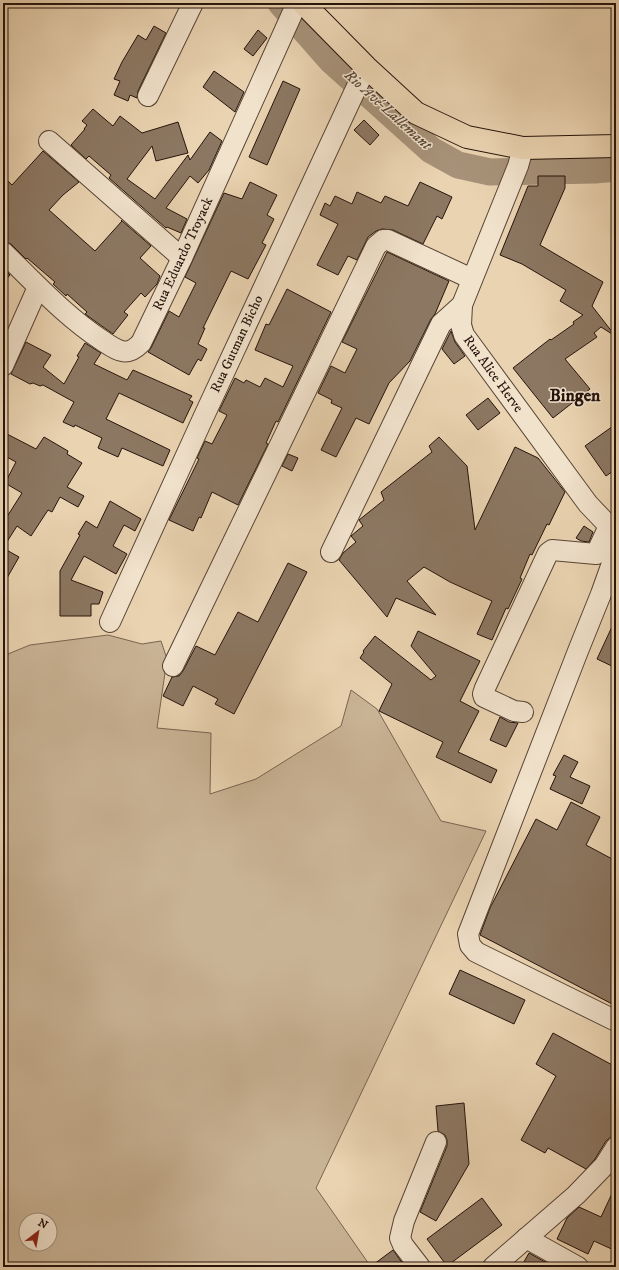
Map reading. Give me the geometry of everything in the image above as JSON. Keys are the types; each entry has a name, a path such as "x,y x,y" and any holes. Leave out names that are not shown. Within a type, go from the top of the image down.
{"main road":[{"path":"299,5 361,77 416,113 467,137 520,157 616,146"}],"street":[{"path":"148,96 193,3"},
{"name":"Rua Eduardo Troyack","path":"3,252 38,287 92,334 121,351 127,352 134,349 141,343 182,258 287,26 299,5"},
{"name":"Rua Gutman Bicho","path":"110,622 361,77"},
{"path":"49,141 182,258"},
{"name":"Rua Alice Herve","path":"520,157 462,305 461,325 464,335 588,504 613,528"},
{"path":"173,666 376,246 383,240 388,240 472,279"},
{"path":"3,366 38,287"},
{"path":"331,552 441,324 462,305"},
{"path":"523,712 514,711 484,697 483,694 549,552 553,550 596,554 613,528"},
{"path":"614,562 609,598 578,651 468,934 470,944 476,952 616,1021"},
{"path":"420,1267 403,1245 400,1238 404,1221 436,1142"},
{"path":"493,1267 576,1195 604,1166 616,1147"},
{"path":"526,1238 578,1267"}],"shaded area":[{"path":"108,635 142,644 161,641 167,659 157,728 211,733 210,794 256,779 341,726 351,690 377,709 441,821 486,831 316,1188 371,1267 3,1267 3,656 30,645"}],"building":[{"path":"154,26 166,33 138,91 137,98 130,95 128,101 114,95 120,81 114,79 122,62 138,35 146,40"},
{"path":"258,30 267,38 253,56 244,49"},
{"path":"214,71 244,92 235,112 203,87"},
{"path":"283,81 300,89 267,165 249,157"},
{"path":"93,109 113,126 120,116 142,133 178,122 188,153 156,161 152,146 127,179 155,199 188,155 190,160 210,132 222,141 209,170 198,183 190,176 166,208 187,219 181,233 167,227 166,228 109,178 111,175 89,156 86,159 71,145 85,129 87,125 82,121"},
{"path":"364,120 379,135 370,145 354,130"},
{"path":"43,151 79,182 63,195 49,210 95,251 122,221 121,220 151,246 140,258 160,276 157,284 145,297 141,293 124,312 128,315 113,334 85,314 87,312 67,294 66,296 53,284 55,282 27,258 26,259 11,244 3,241 3,176 12,185"},
{"path":"538,176 565,176 565,188 540,245 603,282 592,306 613,333 612,334 601,327 594,333 597,337 565,359 590,389 553,418 513,368 550,339 551,340 574,324 573,322 583,315 560,301 566,290 522,264 500,255 528,186 538,186"},
{"path":"250,182 277,195 267,215 274,219 262,243 266,245 248,279 231,271 203,328 205,328 198,344 207,349 201,361 198,359 189,375 148,352 169,311 179,317 196,283 185,277 224,193 242,199"},
{"path":"420,182 452,197 442,219 437,216 423,244 393,230 382,229 376,231 368,237 357,260 348,256 338,275 317,265 338,224 320,215 325,203 330,206 335,196 352,204 357,192 381,203 385,196 408,206"},
{"path":"387,252 449,281 435,314 410,361 389,383 369,424 356,418 336,457 321,450 342,408 331,403 332,400 318,393 331,366 345,373 357,349 342,342"},
{"path":"3,268 10,275 3,283"},
{"path":"287,289 331,312 278,422 276,421 266,443 268,444 238,505 212,492 201,518 199,517 193,531 169,520 199,459 197,458 205,441 212,444 227,415 219,411 235,378 244,383 246,380 260,387 265,378 283,387 293,366 255,350 266,324 269,325"},
{"path":"451,331 455,342 465,356 454,364 442,349"},
{"path":"26,342 51,355 43,367 64,384 85,343 101,353 94,364 127,380 133,370 192,396 189,400 193,402 183,423 119,393 106,419 170,450 163,466 122,448 118,457 98,448 102,438 75,425 74,427 63,422 74,402 43,385 40,386 33,383 30,384 11,374"},
{"path":"488,398 500,413 478,430 466,415"},
{"path":"616,424 616,469 606,476 585,446"},
{"path":"7,434 36,449 44,437 68,451 67,454 82,463 67,487 84,496 78,507 60,497 52,512 48,510 31,536 17,526 3,548 3,523 22,493 5,483 16,462 3,455 3,442"},
{"path":"439,437 467,466 475,530 515,447 538,458 565,492 549,525 547,524 532,555 530,554 520,578 522,579 508,609 506,608 492,640 477,634 492,601 450,582 424,567 407,581 436,615 396,598 387,617 339,560 343,553 356,542 351,536 363,526 359,520 384,500 381,492 432,452 429,446"},
{"path":"288,454 298,458 292,471 282,466"},
{"path":"110,501 141,519 135,531 124,525 113,546 127,554 116,574 84,556 71,580 103,592 99,604 91,604 91,616 60,616 60,571 86,521 97,528"},
{"path":"584,526 593,532 589,542 581,541 576,538"},
{"path":"3,548 19,557 3,585"},
{"path":"288,563 307,572 234,714 215,704 218,699 193,686 183,706 163,696 172,677 179,676 183,671 196,646 215,655 238,612 258,622"},
{"path":"616,618 616,668 597,659"},
{"path":"418,631 480,661 460,701 479,711 458,752 497,770 491,783 436,757 443,742 379,711 392,684 360,658 364,652 363,651 375,636 431,680 436,676 411,646"},
{"path":"500,717 509,722 518,723 506,747 490,740"},
{"path":"564,755 578,762 570,777 590,786 582,804 550,789 556,776 553,775"},
{"path":"571,802 600,817 586,845 616,861 616,1006 480,935 490,908 536,819 557,830"},
{"path":"460,970 525,1000 514,1024 449,994"},
{"path":"553,1033 616,1067 616,1130 606,1141 595,1159 586,1169 548,1148 545,1153 521,1140 556,1076 536,1064"},
{"path":"464,1103 469,1164 436,1221 420,1212 447,1146 445,1135 438,1131 436,1106"},
{"path":"616,1185 616,1251 594,1241 588,1254 557,1239 567,1218 579,1207 601,1217"},
{"path":"482,1198 502,1225 447,1266 427,1239"},
{"path":"393,1250 405,1267 370,1267"},
{"path":"529,1253 554,1267 521,1267"}],"waterway":[{"name":"Rio Avé‐Lallemant","path":"281,3 332,61 431,150 458,165 490,172 595,170 616,168"}],"district":[{"name":"Bingen","path":"575,396"}]}
